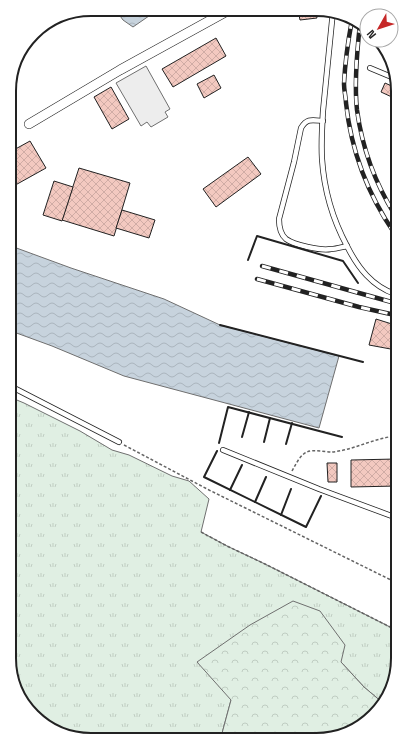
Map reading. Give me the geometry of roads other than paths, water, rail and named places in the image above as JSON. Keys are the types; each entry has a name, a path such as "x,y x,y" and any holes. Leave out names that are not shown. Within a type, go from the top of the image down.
{"street":[{"path":"29,124 120,70 218,16"}],"lane":[{"path":"332,17 323,121 322,158 327,191 337,226 354,259 363,273 383,289 391,292"},
{"path":"370,68 390,76"},
{"path":"323,121 308,120 304,123 279,219 279,226 285,238 292,242 316,249 331,250 346,246"},
{"path":"16,389 119,442"},
{"path":"223,450 391,516"}],"water":[{"path":"120,16 149,16 133,27"},
{"path":"16,248 164,299 220,325 339,356 319,428 124,376 16,333"}],"railway":[{"path":"351,25 344,84 348,121 362,172 377,204 391,228"},
{"path":"359,35 356,78 356,100 359,124 370,164 381,190 391,208"},
{"path":"262,266 391,302"},
{"path":"257,279 359,307 391,314"}]}
